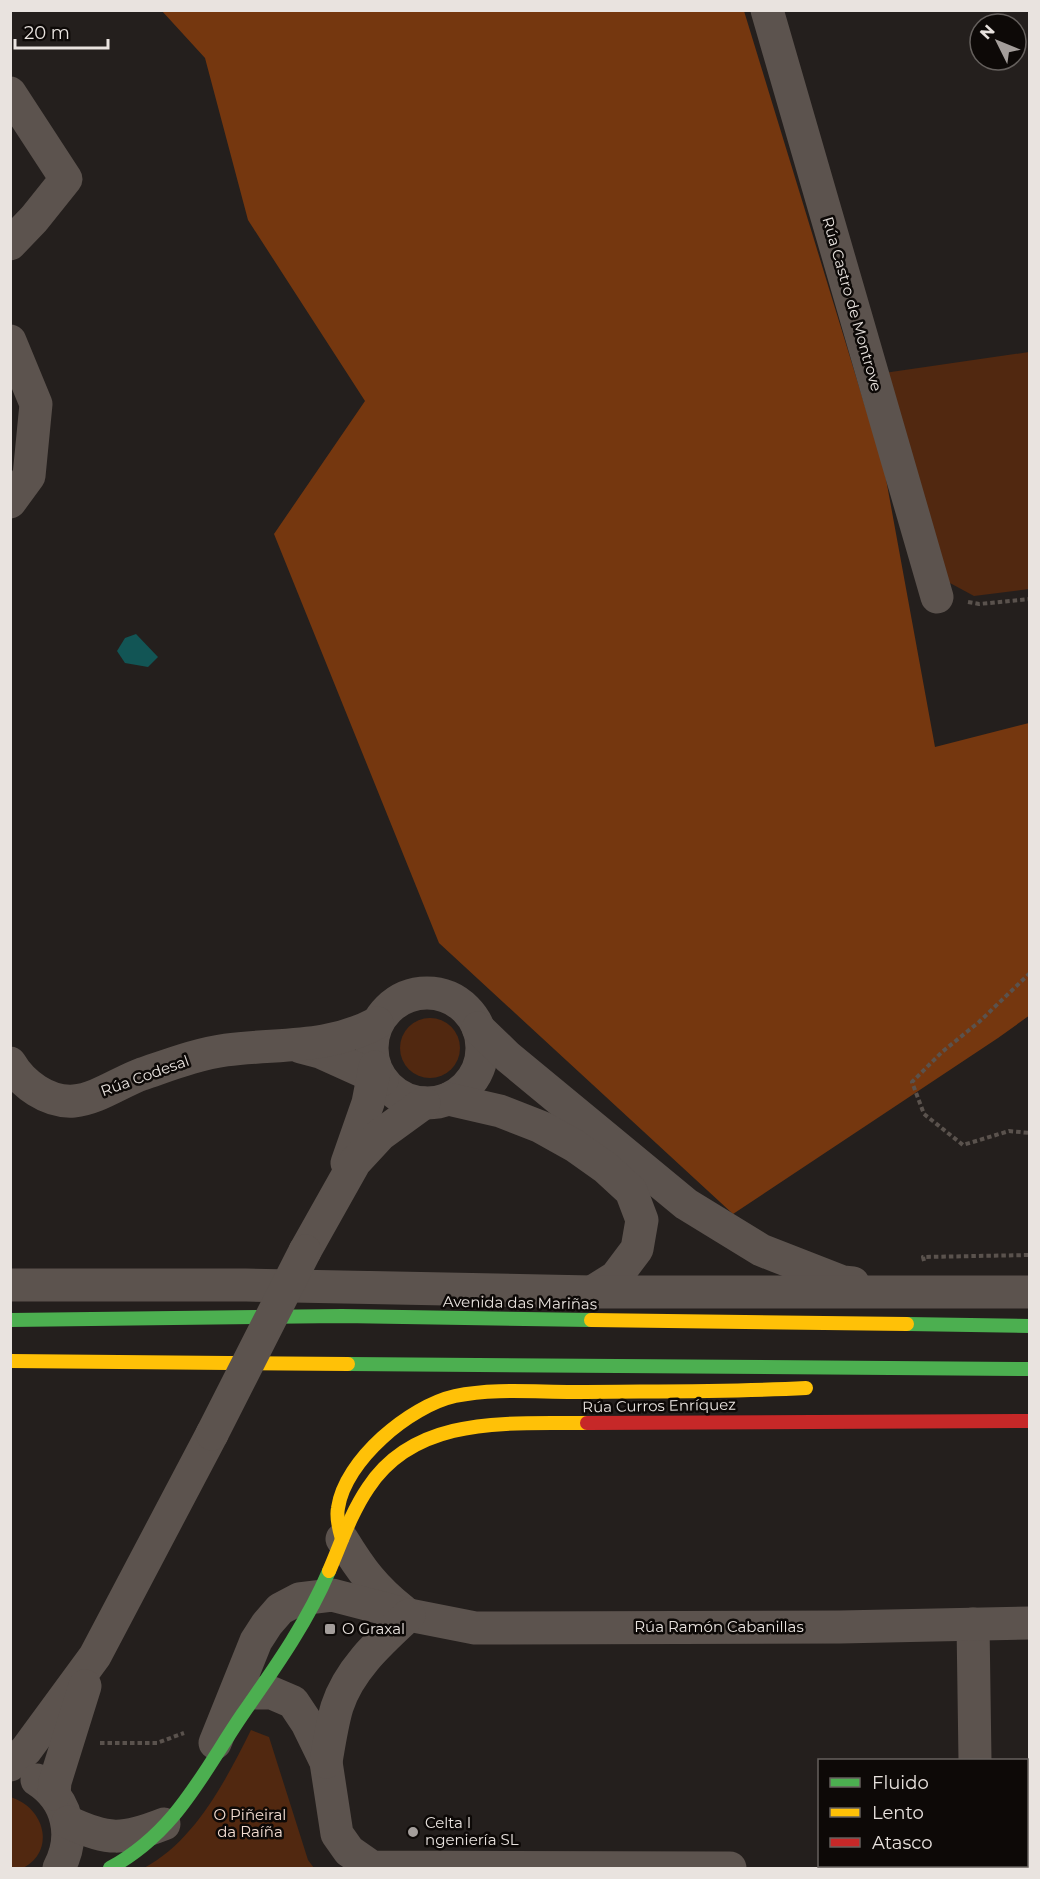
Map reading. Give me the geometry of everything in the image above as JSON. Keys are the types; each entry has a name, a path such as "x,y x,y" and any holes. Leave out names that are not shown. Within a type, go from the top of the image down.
{"main road":[{"name":"Avenida das Mariñas","path":"10,1320 342,1316 1029,1326"},
{"path":"10,1361 1029,1369"},
{"path":"864,1382 919,1369"},
{"path":"342,1539 337,1525 339,1500 348,1480 364,1456 382,1438 415,1414 444,1399 469,1393 495,1392 750,1391 816,1388"},
{"name":"Rúa Curros Enríquez","path":"110,1869 141,1848 180,1810 195,1790 317,1596 361,1501 380,1472 403,1453 433,1435 469,1425 1029,1421"}],"street":[{"name":"Rúa Castro de Montrove","path":"767,10 937,597"},
{"path":"10,93 66,178 34,219 10,244"},
{"path":"10,341 36,404 29,476 10,502"},
{"path":"339,1187 376,1075 372,1045 377,1023 399,1000 414,994 429,993 445,996 459,1003 470,1014 478,1028 508,1058 686,1204 723,1228 761,1250 843,1282 926,1292"},
{"name":"Rúa Codesal","path":"10,1063 23,1082 55,1099 74,1101 179,1062 224,1051 322,1043 359,1033 377,1023"},
{"path":"10,1766 26,1750 95,1656 339,1187 355,1162 380,1135 436,1101 462,1090 474,1077 480,1061 482,1044 478,1028"},
{"name":"Rúa Codesal","path":"294,1045 320,1052 376,1075"},
{"path":"376,1075 393,1092 408,1100 436,1101 500,1111 541,1127 575,1146 606,1168 631,1191 642,1220 637,1249 616,1277 592,1292"},
{"path":"10,1285 246,1285 592,1292 1029,1292"},
{"name":"Rúa Ramón Cabanillas","path":"342,1539 362,1571 381,1594 409,1615 475,1628 840,1627 1029,1623"},
{"path":"206,1771 219,1730 256,1641 280,1610 299,1599 332,1595 409,1615"},
{"path":"326,1762 338,1706 347,1685 378,1643 409,1615"},
{"path":"973,1624 975,1759"},
{"path":"59,1869 65,1858 69,1840 55,1782 95,1656"},
{"path":"257,1693 272,1693 293,1702 307,1723 326,1762 337,1834 349,1851 372,1866 729,1869"},
{"path":"10,1770 33,1777 61,1808 91,1832 117,1838 132,1836 164,1824"}],"path":[{"path":"937,597 980,604 1029,599"},
{"path":"1029,973 912,1082 924,1114 963,1145 1009,1131 1029,1133"},
{"path":"92,1743 157,1743 189,1731"}],"green space":[{"path":"1029,352 1029,589 974,596 937,576 884,373"},
{"path":"430,1018 447,1023 455,1031 460,1048 455,1065 447,1073 430,1078 413,1073 405,1065 400,1048 405,1031 413,1023"},
{"name":"O Piñeiral da Raíña","path":"251,1730 269,1737 308,1860 314,1868 144,1868 179,1842 194,1826 220,1789"},
{"path":"10,1797 22,1802 31,1810 42,1830 43,1841 40,1851 23,1868 11,1868"}],"shaded area":[{"path":"162,11 744,11 884,468 935,747 1029,723 1030,1015 733,1214 439,943 274,534 365,401 248,220 205,58"}],"water":[{"path":"136,634 158,657 148,667 125,663 117,651 125,638"}],"traffic: fast":[{"path":"10,1320 342,1316 591,1320"},
{"path":"907,1324 1030,1326"},
{"path":"348,1364 1030,1369"},
{"path":"110,1868 133,1854 153,1837 186,1800 289,1645 311,1609 329,1571"}],"traffic: slow":[{"path":"591,1320 907,1324"},
{"path":"10,1361 348,1364"},
{"path":"342,1539 338,1508 343,1490 366,1454 400,1423 437,1402 455,1396 499,1391 690,1391 806,1388"},
{"path":"329,1571 351,1518 368,1488 388,1464 412,1447 438,1435 467,1428 497,1424 587,1423"}],"traffic: jam":[{"path":"587,1423 1030,1421"}],"place":[{"name":"O Graxal","path":"330,1629"},
{"name":"Celta I ngeniería SL","path":"413,1832"}]}
